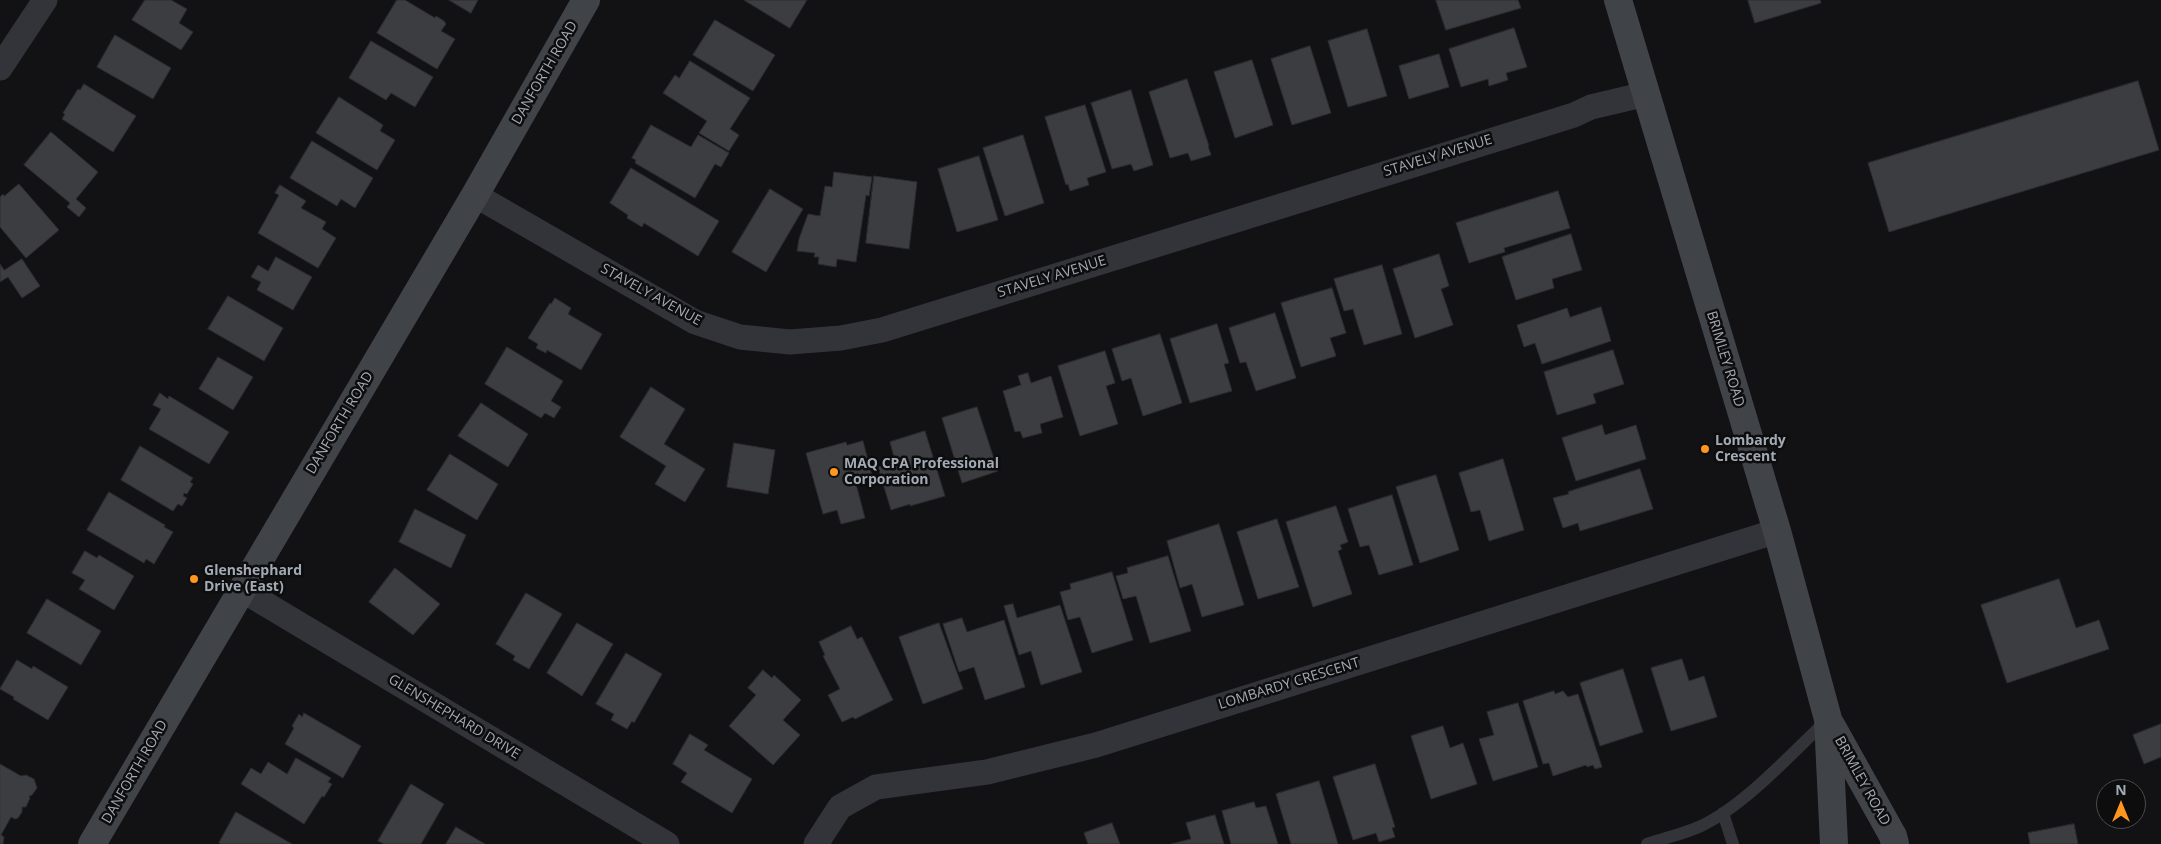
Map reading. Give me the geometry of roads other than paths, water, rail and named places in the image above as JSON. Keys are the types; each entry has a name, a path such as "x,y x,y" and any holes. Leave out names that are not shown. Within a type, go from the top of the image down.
{"main road":[{"name":"DANFORTH ROAD","path":"92,844 475,195 586,0"},
{"name":"BRIMLEY ROAD","path":"1618,0 1777,531 1828,719 1834,844"},
{"name":"BRIMLEY ROAD","path":"1828,719 1893,836 1895,844"}],"street":[{"path":"0,68 45,0"},
{"name":"STAVELY AVENUE","path":"475,195 695,322 740,337 790,342 841,338 882,330 1574,115 1591,107 1646,94"},
{"name":"LOMBARDY CRESCENT","path":"816,844 840,807 876,787 987,772 1096,745 1777,531"},
{"name":"GLENSHEPHARD DRIVE","path":"242,590 667,844"}],"lane":[{"path":"1646,844 1700,827 1742,799 1828,719"},
{"path":"1723,812 1733,844"}],"place":[{"name":"Lombardy Crescent","path":"1705,449"},
{"name":"MAQ CPA Professional Corporation","path":"834,472"},
{"name":"Glenshephard Drive (East)","path":"194,579"}]}
